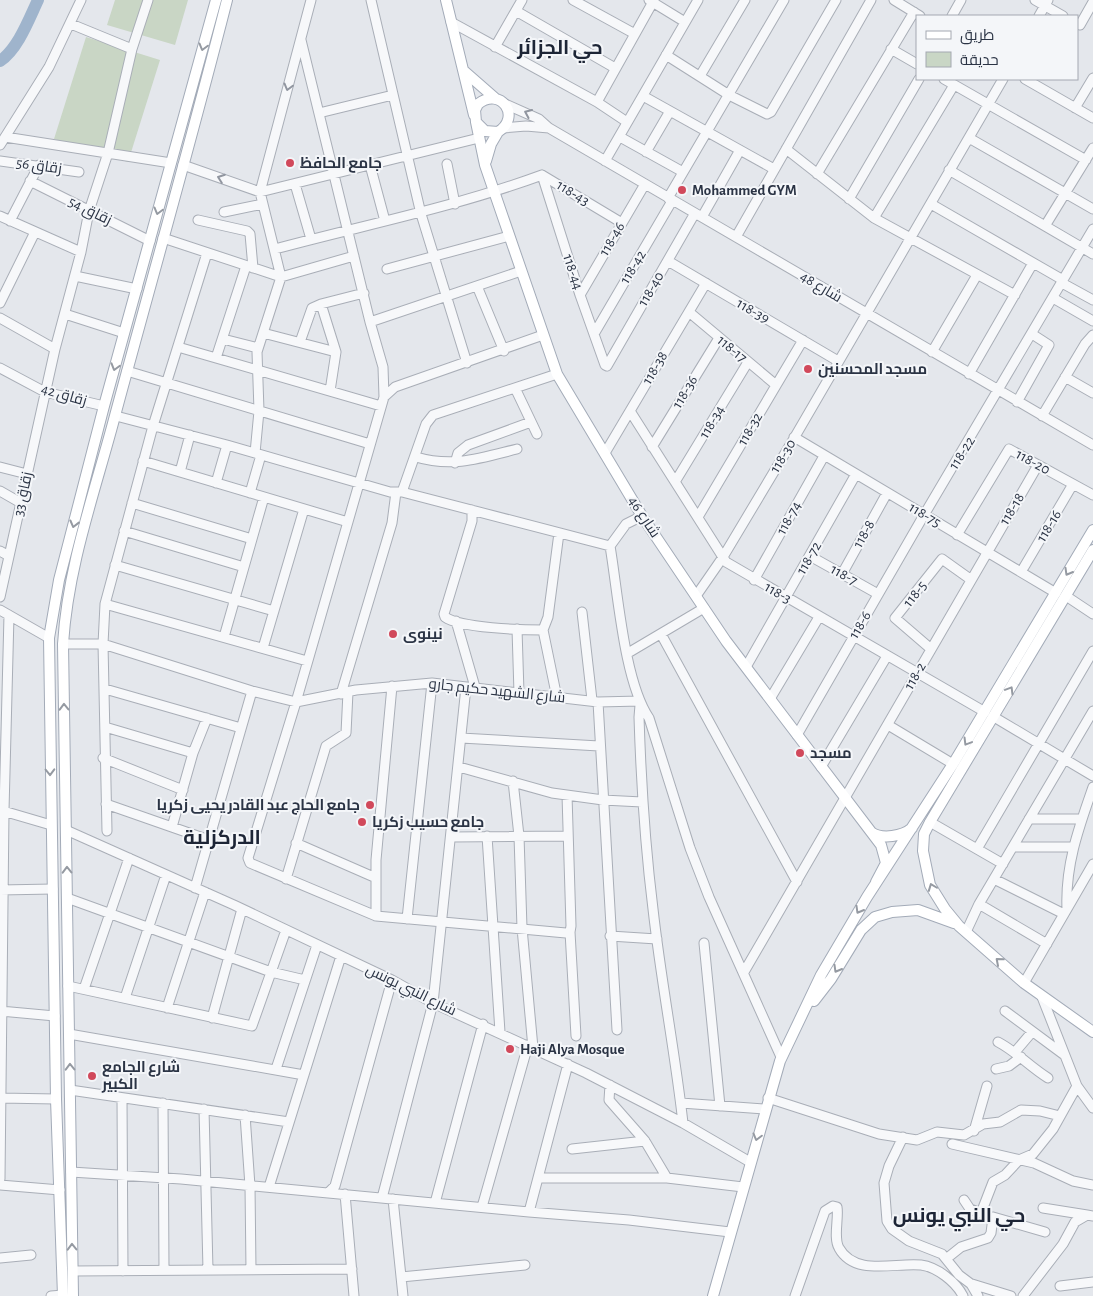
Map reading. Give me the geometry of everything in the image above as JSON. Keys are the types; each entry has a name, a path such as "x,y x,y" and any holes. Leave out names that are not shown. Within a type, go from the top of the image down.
{"main road":[{"path":"66,1296 56,1099 49,638 59,580 104,406 216,0"},
{"path":"66,1296 73,1271 63,644 65,612 86,513 116,416 227,0"},
{"name":"شارع 46","path":"446,0 485,165 558,374 642,516 704,608 884,852 886,863 876,882"},
{"path":"463,71 507,107 508,118 488,151 485,165"},
{"path":"500,101 490,98 478,104 475,119 485,132 500,130"},
{"path":"1061,595 1093,530"},
{"path":"1092,1028 1042,997 963,929 939,900 930,885 923,839 930,822 989,715 1061,595 1093,550"},
{"path":"713,1296 766,1104 781,1057 827,964 876,882 914,827 953,764 989,715"},
{"path":"871,832 879,835 901,834 914,827"},
{"path":"804,1013 831,979 860,930 875,917 892,912 918,910 935,914 963,929"}],"street":[{"path":"81,0 49,67 3,141 108,153 171,164"},
{"name":"زقاق 33","path":"0,596 45,392 81,252 89,211 108,153 132,48 148,0"},
{"path":"250,493 258,454 260,411 258,348 281,277 260,192 310,0"},
{"path":"370,0 422,214 467,363"},
{"path":"495,47 522,0"},
{"path":"572,0 635,34"},
{"path":"605,161 698,0"},
{"path":"700,76 745,0"},
{"name":"118-42","path":"594,334 670,199 683,172 784,0"},
{"path":"666,55 729,95 767,114 771,112 836,0"},
{"path":"736,237 870,0"},
{"path":"894,0 917,14"},
{"path":"953,15 961,0"},
{"path":"1035,0 1046,3 1062,15"},
{"path":"597,102 652,1 685,22"},
{"path":"1078,24 1080,25 1093,2"},
{"path":"1040,15 1046,3"},
{"path":"516,11 615,68"},
{"path":"817,174 891,49 916,15"},
{"path":"451,22 597,102 628,122"},
{"path":"71,24 132,48"},
{"path":"301,40 370,322 384,367 382,401 296,702 248,858 250,863 286,880 376,916 570,932"},
{"path":"891,49 916,63"},
{"path":"1075,108 1093,78"},
{"path":"849,199 918,80"},
{"path":"946,80 1086,160"},
{"name":"118-30","path":"696,596 723,557 1002,80"},
{"path":"1027,80 1093,118"},
{"path":"874,218 954,85"},
{"path":"319,113 392,95"},
{"path":"643,96 774,169"},
{"name":"شارع 48","path":"500,101 540,118 549,128 865,314 1093,445"},
{"path":"646,152 670,111"},
{"path":"500,130 526,126 549,128"},
{"path":"620,137 683,172"},
{"path":"183,164 260,192 479,138"},
{"path":"969,138 1093,209"},
{"path":"1045,226 1093,148"},
{"path":"786,149 874,218 1015,294"},
{"name":"118-40","path":"607,366 668,261 740,150"},
{"name":"زقاق 56","path":"0,161 79,172"},
{"path":"446,164 455,204"},
{"path":"10,221 39,165"},
{"path":"370,165 386,221"},
{"path":"949,170 1093,254"},
{"name":"118-43","path":"275,249 348,229 422,214 494,193 542,175 622,223"},
{"name":"118-44","path":"542,175 580,295 605,365 607,366"},
{"name":"زقاق 54","path":"30,181 150,241"},
{"path":"295,184 311,239"},
{"name":"118-46","path":"580,295 645,184"},
{"path":"224,212 263,204"},
{"path":"931,204 1093,300"},
{"path":"0,217 81,252"},
{"path":"198,220 247,231 250,234 250,267 216,358"},
{"name":"118-22","path":"924,515 1093,229"},
{"path":"0,303 35,232"},
{"path":"387,268 435,257 509,236"},
{"path":"164,238 281,277 354,256"},
{"path":"107,831 104,758 105,689 102,644 105,604 153,426 168,383 207,253"},
{"name":"118-39","path":"668,261 838,360"},
{"path":"969,374 1033,263"},
{"path":"370,322 521,271"},
{"path":"932,352 978,275"},
{"path":"75,276 137,289"},
{"name":"118-38","path":"605,453 706,283"},
{"path":"477,286 504,350"},
{"path":"300,342 312,308 364,293"},
{"path":"1053,298 1093,321"},
{"path":"321,304 336,352 330,391"},
{"name":"118-17","path":"689,312 776,385"},
{"path":"64,314 124,333"},
{"path":"0,318 55,349"},
{"path":"263,332 336,352"},
{"path":"1018,402 1049,345 1032,334"},
{"path":"382,401 395,388 543,335"},
{"path":"1042,416 1085,344 1093,336"},
{"name":"118-36","path":"652,447 719,338"},
{"path":"222,339 258,348"},
{"name":"118-32","path":"698,517 803,340"},
{"path":"1085,344 1093,350"},
{"path":"178,347 330,391 382,401"},
{"name":"118-34","path":"675,482 748,362"},
{"name":"زقاق 42","path":"0,368 45,392 104,406"},
{"path":"127,372 370,444"},
{"path":"286,880 326,746 346,733 344,693 399,492 416,457 426,424 433,415 516,390 558,374"},
{"path":"1066,377 1093,393"},
{"path":"516,390 537,434"},
{"name":"118-3","path":"630,411 723,557 731,566 1093,776"},
{"path":"116,416 227,444 359,484 472,510 610,546"},
{"path":"455,463 458,453 468,445 531,422"},
{"path":"180,472 190,435"},
{"name":"118-75","path":"794,437 1093,614"},
{"path":"216,483 227,444"},
{"path":"416,457 437,462 455,463 517,449"},
{"name":"118-20","path":"958,535 1009,449 1093,495"},
{"name":"118-74","path":"754,580 824,456"},
{"path":"143,461 348,522"},
{"name":"118-18","path":"986,552 1038,465"},
{"path":"0,467 27,474"},
{"name":"118-72","path":"746,667 856,474"},
{"name":"118-16","path":"1024,567 1073,484"},
{"path":"0,491 21,503"},
{"name":"118-8","path":"842,574 887,493"},
{"path":"224,637 264,497"},
{"path":"132,503 252,538"},
{"path":"263,648 304,509"},
{"path":"472,510 472,521 444,614 448,619 456,621 516,630 543,630"},
{"name":"118-6","path":"797,735 924,515"},
{"path":"642,516 626,524 610,546 628,653 640,703 649,718 690,848 781,1057"},
{"path":"124,531 244,567"},
{"path":"556,698 543,630 548,618 559,533"},
{"path":"0,551 9,556"},
{"name":"118-2","path":"744,972 845,800 986,552"},
{"name":"118-7","path":"810,556 878,594"},
{"name":"118-5","path":"931,649 895,618 942,559 970,579"},
{"path":"115,565 274,611"},
{"path":"105,604 307,661"},
{"path":"628,653 704,608"},
{"path":"0,610 49,638"},
{"path":"582,612 600,746 617,1030"},
{"path":"0,1179 2,768 4,658 9,616"},
{"path":"770,699 819,617"},
{"path":"382,1198 433,1003 443,923 461,738 470,687 456,621"},
{"path":"516,630 519,693"},
{"path":"661,634 797,882"},
{"path":"63,644 102,644 252,691 296,702"},
{"path":"977,849 1093,651"},
{"path":"821,767 887,656"},
{"path":"407,919 432,683"},
{"name":"شارع الشهيد حكيم جارو","path":"296,702 392,686 432,683 556,698 640,703"},
{"path":"376,916 376,878 392,686"},
{"path":"105,689 242,728"},
{"path":"195,888 252,691"},
{"path":"640,703 642,802 683,1124"},
{"path":"963,929 1093,711"},
{"path":"172,828 193,753 206,718"},
{"path":"888,725 953,764"},
{"path":"105,727 193,753"},
{"path":"461,738 600,746"},
{"path":"104,758 183,790"},
{"path":"458,766 567,795 602,800 642,802"},
{"path":"482,1207 530,1047 522,928 519,836 513,781"},
{"path":"1065,912 1066,887 1073,847 1093,787"},
{"path":"567,795 570,932 576,1036"},
{"path":"106,804 209,840"},
{"path":"2,810 51,825"},
{"path":"1030,819 1082,818"},
{"path":"930,822 1003,864"},
{"name":"شارع النبي يونس","path":"66,830 242,909 392,980 433,1003 568,1064 683,1124 750,1162"},
{"path":"487,836 500,1032"},
{"path":"451,837 567,836"},
{"path":"296,843 376,878"},
{"path":"1013,847 1073,847"},
{"path":"84,989 128,858"},
{"path":"1024,983 1093,864"},
{"path":"125,998 166,875"},
{"path":"994,879 1065,912"},
{"path":"1,890 53,889"},
{"path":"168,1008 205,892"},
{"path":"67,898 271,972 305,980"},
{"path":"979,904 1047,944"},
{"path":"212,1018 242,909"},
{"path":"68,986 252,1026 286,930"},
{"path":"610,936 658,939"},
{"path":"704,943 720,1106"},
{"path":"276,1069 317,944"},
{"path":"269,1187 341,956"},
{"path":"328,1193 335,1186 392,980"},
{"path":"1042,997 1077,1086 1093,1108"},
{"path":"1,1011 55,1016"},
{"path":"1005,1011 1064,1054"},
{"path":"436,1203 483,1024"},
{"path":"996,1069 1009,1066 1032,1032"},
{"path":"69,1034 304,1074"},
{"path":"998,1042 1018,1054 1030,1067 1048,1078"},
{"path":"529,1212 568,1064"},
{"path":"610,1085 609,1100 645,1141 666,1178"},
{"path":"966,1146 975,1128 987,1086"},
{"path":"981,1213 993,1182 1006,1176 1019,1160 1033,1154 1046,1140 1077,1086"},
{"path":"70,1090 290,1122"},
{"path":"1,1098 56,1099"},
{"path":"122,1098 123,1271"},
{"path":"163,1103 164,1270"},
{"path":"681,1103 720,1106 766,1104 879,1134 917,1140 937,1132 964,1135 983,1124 1000,1122 1021,1110 1040,1110 1060,1116"},
{"path":"204,1109 208,1270"},
{"path":"245,1115 250,1186 251,1270"},
{"path":"903,1137 889,1166 884,1183 888,1221 892,1229 909,1241 942,1254 959,1275 971,1284 1011,1296"},
{"path":"572,1149 645,1141"},
{"path":"952,1144 1048,1168 1072,1181 1093,1185"},
{"path":"71,1172 122,1174 269,1187 629,1220 730,1232"},
{"path":"539,1178 666,1178 743,1187"},
{"path":"0,1185 60,1190"},
{"path":"345,1194 354,1296"},
{"path":"393,1199 403,1296"},
{"path":"964,1200 970,1209 993,1218 1045,1232"},
{"path":"795,1296 825,1212 833,1206 837,1207 838,1214 838,1246 844,1256 866,1266 922,1265 942,1273 960,1290 963,1296"},
{"path":"1043,1208 1090,1215"},
{"path":"1023,1296 1063,1244 1075,1222 1090,1215"},
{"path":"946,1259 961,1247 988,1238 991,1233 993,1218"},
{"path":"0,1258 31,1256"},
{"path":"401,1277 525,1265"},
{"path":"73,1271 352,1268"},
{"path":"1060,1286 1093,1282"},
{"path":"971,1284 978,1296"},
{"path":"51,1296 66,1296"}],"green space":[{"path":"115,0 188,0 175,45 107,25"},
{"path":"86,37 160,60 128,162 54,139"}],"waterway":[{"path":"0,61 18,41 38,0"}],"place":[{"name":"جامع الحافظ","path":"290,163"},
{"name":"Mohammed GYM","path":"682,190"},
{"name":"مسجد المحسنين","path":"808,369"},
{"name":"نينوى","path":"393,634"},
{"name":"مسجد","path":"800,753"},
{"name":"جامع الحاج عبد القادر يحيى زكريا","path":"370,805"},
{"name":"جامع حسيب زكريا","path":"362,822"},
{"name":"Haji Alya Mosque","path":"510,1049"},
{"name":"شارع الجامع الكبير","path":"92,1076"}],"district":[{"name":"حي الجزائر","path":"560,48"},
{"name":"الدركزلية","path":"222,838"},
{"name":"حي النبي يونس","path":"959,1216"}]}
